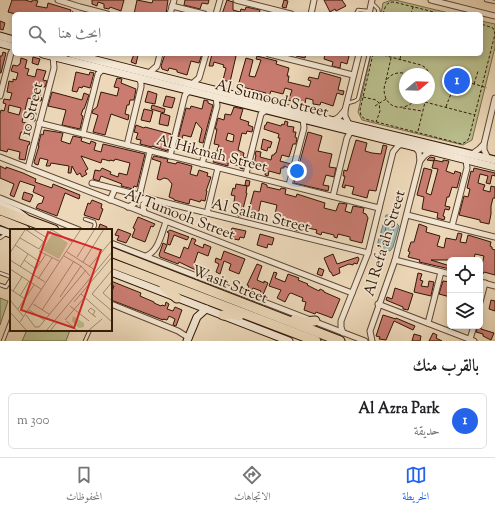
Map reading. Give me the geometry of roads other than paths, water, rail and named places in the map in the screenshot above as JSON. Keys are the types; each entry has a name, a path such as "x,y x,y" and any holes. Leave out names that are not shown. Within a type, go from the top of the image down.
{"highway":[{"path":"0,210 52,229"},
{"path":"0,220 22,229"},
{"name":"Wasit Street","path":"112,252 269,318 316,341"},
{"name":"Wasit Street","path":"112,263 157,281 269,318 342,337"},
{"path":"157,281 177,298"},
{"path":"223,316 235,315 262,325 277,313 300,321 315,322"}],"street":[{"path":"58,0 69,1 80,7 99,12"},
{"path":"170,12 174,0"},
{"path":"217,12 220,0"},
{"path":"236,0 283,12"},
{"path":"264,7 266,0"},
{"path":"311,12 314,0"},
{"path":"431,0 479,12"},
{"path":"459,7 460,0"},
{"path":"369,12 372,2"},
{"path":"172,6 196,12"},
{"path":"483,13 495,16"},
{"path":"0,36 12,39"},
{"path":"0,43 12,47"},
{"path":"0,96 12,51"},
{"name":"Al Sumood Street","path":"53,56 139,78 193,89 203,87 212,89 293,111 491,159"},
{"name":"10 Street","path":"28,168 54,65 53,56"},
{"name":"Al Sumood Street","path":"80,56 160,76 216,97 495,167"},
{"path":"160,56 157,66 160,76"},
{"path":"170,156 185,95 193,89 198,80 205,56"},
{"path":"277,56 353,75"},
{"path":"349,124 345,116 345,110 358,56"},
{"path":"149,73 157,66"},
{"path":"83,134 98,74 103,69"},
{"path":"200,76 203,87"},
{"path":"127,145 141,87 139,78"},
{"path":"193,89 211,93 212,89"},
{"path":"202,164 217,106 216,97"},
{"path":"491,159 485,153 484,144 495,98"},
{"path":"246,174 261,114 274,106 293,111"},
{"path":"334,120 345,110"},
{"path":"289,185 304,128 303,119"},
{"name":"Al Hikmah Street","path":"39,123 379,208"},
{"path":"333,196 347,138 351,131"},
{"path":"389,141 393,152 402,144"},
{"path":"472,154 480,149 484,144"},
{"path":"415,147 419,152 420,161"},
{"path":"138,201 150,151"},
{"path":"420,161 425,155 432,151"},
{"name":"Al Refa'ah Street","path":"341,321 368,253 393,152"},
{"name":"Al Tumooh Street","path":"0,157 352,293"},
{"path":"452,226 467,168 466,160"},
{"name":"Al Refa'ah Street","path":"372,341 370,331 378,304 395,260 420,161"},
{"path":"207,213 218,168"},
{"path":"92,183 135,194"},
{"path":"110,200 115,189"},
{"path":"0,198 77,229"},
{"path":"128,207 142,198 149,198"},
{"path":"144,213 143,205 149,198"},
{"name":"Al Salam Street","path":"149,198 368,253"},
{"path":"0,204 18,212 30,220"},
{"path":"407,214 495,237"},
{"path":"146,256 157,248 166,222"},
{"path":"0,230 10,233"},
{"path":"112,243 330,328 342,337 365,341"},
{"path":"157,248 160,262"},
{"path":"395,260 447,273"},
{"path":"428,323 441,272"},
{"path":"113,274 289,341"},
{"path":"483,282 495,286"},
{"path":"112,304 178,331 188,339 197,317 206,309"},
{"path":"194,304 197,317"},
{"path":"378,304 472,340 474,329"},
{"path":"330,328 341,321"},
{"path":"341,321 342,337"},
{"path":"359,339 370,331"}],"lane":[{"path":"486,0 495,2"},
{"path":"372,2 379,12"},
{"path":"346,103 358,99 369,56"},
{"path":"85,219 94,223 93,229"},
{"path":"0,238 10,233"},
{"path":"0,273 10,278"},
{"path":"0,285 6,287 10,280"},
{"path":"2,341 10,322"},
{"path":"85,341 90,331"}],"water":[{"path":"386,215 389,215 399,226 393,247 390,251 380,249 378,247 378,242"}],"place":[{"name":"Al Azra Park","path":"457,81"}]}
